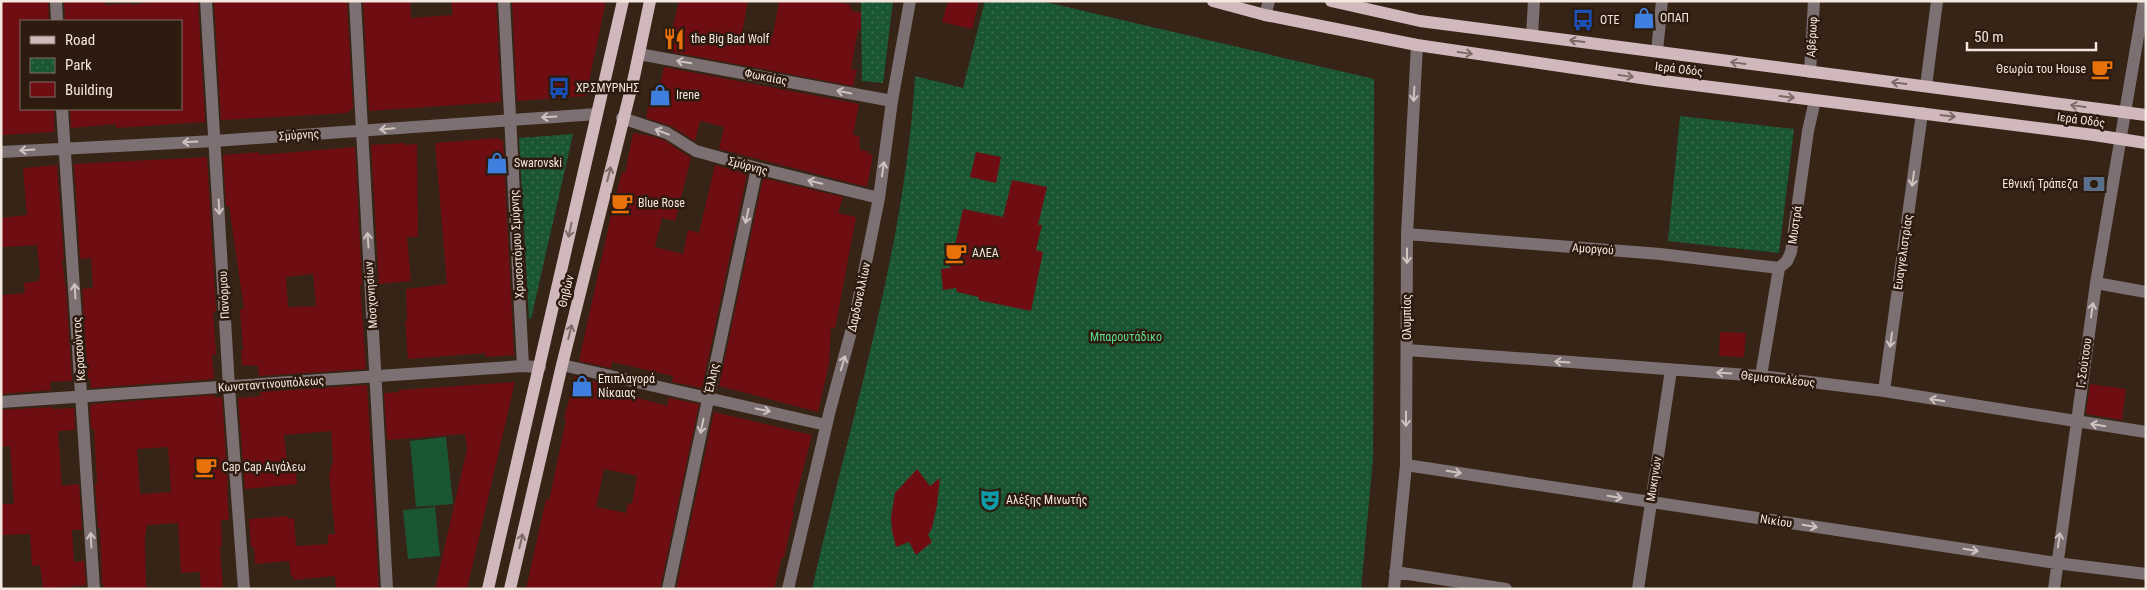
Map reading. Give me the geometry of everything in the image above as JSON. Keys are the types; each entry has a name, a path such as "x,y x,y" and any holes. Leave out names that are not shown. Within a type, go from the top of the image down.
{"main road":[{"name":"Θηβών","path":"488,589 623,1"},
{"name":"Ιερά Οδός","path":"1330,1 1420,21 2146,115"},
{"name":"Ιερά Οδός","path":"1218,2 1265,15 1417,46 1655,80 2146,143"},
{"name":"Θηβών","path":"510,589 650,3"}],"street":[{"path":"56,1 57,20"},
{"name":"Πανόρμου","path":"206,1 229,387 244,589"},
{"name":"Μοσχονησίων","path":"355,1 387,589"},
{"name":"Χρυσοστόμου Σμύρνης","path":"504,1 523,366"},
{"name":"Δαρδανελλίων","path":"788,589 826,425 855,317 879,198 892,101 910,1"},
{"path":"1265,15 1269,1"},
{"path":"1532,35 1534,1"},
{"path":"1657,51 1662,1"},
{"name":"Αβέρωφ","path":"1810,72 1814,1"},
{"path":"1926,86 1937,1"},
{"name":"Γ. Σούτσου","path":"2054,589 2056,563 2096,283 2126,112 2141,6"},
{"name":"Ολυμπίας","path":"1394,589 1406,465 1407,234 1417,46"},
{"name":"Φωκαίας","path":"639,54 892,101"},
{"name":"Μυστρά","path":"1761,376 1779,268 1787,261 1791,252 1808,131 1815,100"},
{"name":"Κερασούντος","path":"62,110 94,589"},
{"name":"Ευαγγελιστρίας","path":"1884,391 1922,113"},
{"name":"Σμύρνης","path":"1,152 215,141 597,114"},
{"name":"Σμύρνης","path":"622,118 667,133 696,151 879,198"},
{"name":"Έλλης","path":"668,589 757,168"},
{"name":"Αμοργού","path":"1407,234 1651,253 1779,268"},
{"path":"2096,283 2146,292"},
{"name":"Θεμιστοκλέους","path":"1407,350 1761,376 1884,391 2146,432"},
{"path":"562,365 826,425"},
{"name":"Κωνσταντινουπόλεως","path":"1,402 523,366 540,367"},
{"name":"Μυκηνών","path":"1638,589 1671,370"},
{"name":"Νικίου","path":"1406,465 2056,563 2146,574"},
{"path":"1395,572 1506,589"}],"green space":[{"path":"861,1 893,1 883,83 862,81"},
{"name":"Μπαρουτάδικο","path":"985,1 1041,1 1374,79 1373,458 1361,589 812,589 888,270 900,206 915,76 963,88"},
{"path":"1680,116 1794,129 1779,253 1668,241"},
{"path":"573,134 531,319 529,318 519,138"},
{"path":"446,437 453,504 416,507 410,441"},
{"path":"435,507 440,556 408,559 403,510"}],"building":[{"path":"1,1 48,1 49,20 20,20 20,110 54,110 54,132 1,135"},
{"path":"64,1 105,1 105,5 130,3 130,5 159,1 198,1 205,122 116,128 116,124 71,128 70,110 182,110 182,20 65,20"},
{"path":"214,1 347,1 353,109 346,113 221,120"},
{"path":"363,1 410,1 411,18 453,15 451,1 496,1 501,102 369,111"},
{"path":"512,1 606,1 586,96 517,101"},
{"path":"679,1 748,1 742,34 769,38 770,35 773,35 779,1 830,1 849,4 852,11 861,13 861,30 858,30 851,69 857,70 853,86 667,51"},
{"path":"948,1 979,1 972,29 942,22"},
{"path":"664,67 859,104 853,135 859,136 860,150 869,151 868,154 873,155 867,187 719,149 724,127 700,121 695,141 671,126 646,118 649,101 656,102"},
{"path":"633,133 664,140 691,158 675,221 662,218 655,247 683,254 688,230 699,233 715,165 747,174 702,388 672,382 673,376 612,362 611,368 579,361 612,211 622,172 625,173"},
{"path":"499,138 499,140 503,140 514,355 485,357 485,353 408,359 405,321 407,321 406,289 447,284 435,143"},
{"path":"405,143 406,145 417,144 418,237 407,237 411,281 379,284 371,145"},
{"path":"355,147 362,285 360,285 366,369 259,376 258,366 242,365 241,350 243,350 240,309 244,309 229,206 226,206 223,155 259,152 259,155","holes":["313,274 316,306 288,307 286,277"]},
{"path":"976,152 1001,157 996,183 970,177"},
{"path":"207,157 216,312 213,312 216,355 212,355 214,379 91,388 90,379 88,379 82,289 93,288 91,258 80,259 74,164"},
{"path":"57,165 64,260 62,260 66,290 72,381 50,382 51,390 1,394 1,295 25,293 24,283 39,281 40,273 37,245 1,247 1,218 27,215 23,170 25,168"},
{"path":"763,178 843,197 838,213 856,217 835,329 831,327 829,364 818,412 719,386"},
{"path":"1012,180 1047,187 1038,225 1042,225 1036,250 1043,252 1031,311 978,300 979,297 957,292 956,288 943,290 941,269 950,268 963,209 1003,217"},
{"path":"1720,332 1746,333 1744,357 1719,356"},
{"path":"575,376 607,384 606,389 667,406 669,398 699,404 660,589 526,589 546,499 549,501 566,420 564,419","holes":["604,469 637,476 632,504 628,503 626,513 596,507"]},
{"path":"515,382 467,589 435,589 467,449 465,434 387,440 384,393 399,392 399,390"},
{"path":"2090,384 2126,389 2122,420 2086,414"},
{"path":"367,385 379,589 336,589 335,576 293,580 289,561 255,564 254,547 251,547 249,519 288,516 289,519 294,518 296,546 328,544 328,534 335,534 329,474 333,461 331,431 284,435 287,462 295,461 297,484 245,489 238,398 261,396 260,392"},
{"path":"215,395 215,398 222,397 229,520 221,520 222,546 220,546 223,589 201,589 200,572 181,573 178,523 147,525 145,540 146,588 104,589 102,584 100,528 98,528 95,483 97,483 94,429 91,429 90,406 92,404","holes":["168,447 171,492 140,494 137,449"]},
{"path":"53,407 53,409 74,408 75,430 58,431 62,486 79,484 82,530 72,530 74,562 84,561 86,585 43,589 40,565 32,566 30,534 1,535 1,504 14,504 10,446 1,447 1,410"},
{"path":"714,412 812,435 792,512 794,512 784,558 782,557 774,589 676,589"},
{"path":"917,469 930,486 940,478 937,505 932,528 928,535 932,542 916,555 909,542 896,547 891,517 895,493"}],"place":[{"name":"ΟΠΑΠ","path":"1644,18"},
{"name":"ΟΤΕ","path":"1583,20"},
{"name":"the Big Bad Wolf","path":"674,39"},
{"name":"Θεωρία του House","path":"2102,69"},
{"name":"ΧΡ.ΣΜΥΡΝΗΣ","path":"559,88"},
{"name":"Irene","path":"660,95"},
{"name":"Swarovski","path":"497,163"},
{"name":"Εθνική Τράπεζα","path":"2094,184"},
{"name":"Blue Rose","path":"622,203"},
{"name":"ΑΛΕΑ","path":"956,253"},
{"name":"Επιπλαγορά Νίκαιας","path":"582,386"},
{"name":"Cap Cap Αιγάλεω","path":"206,467"},
{"name":"Αλέξης Μινωτής","path":"990,500"}]}
